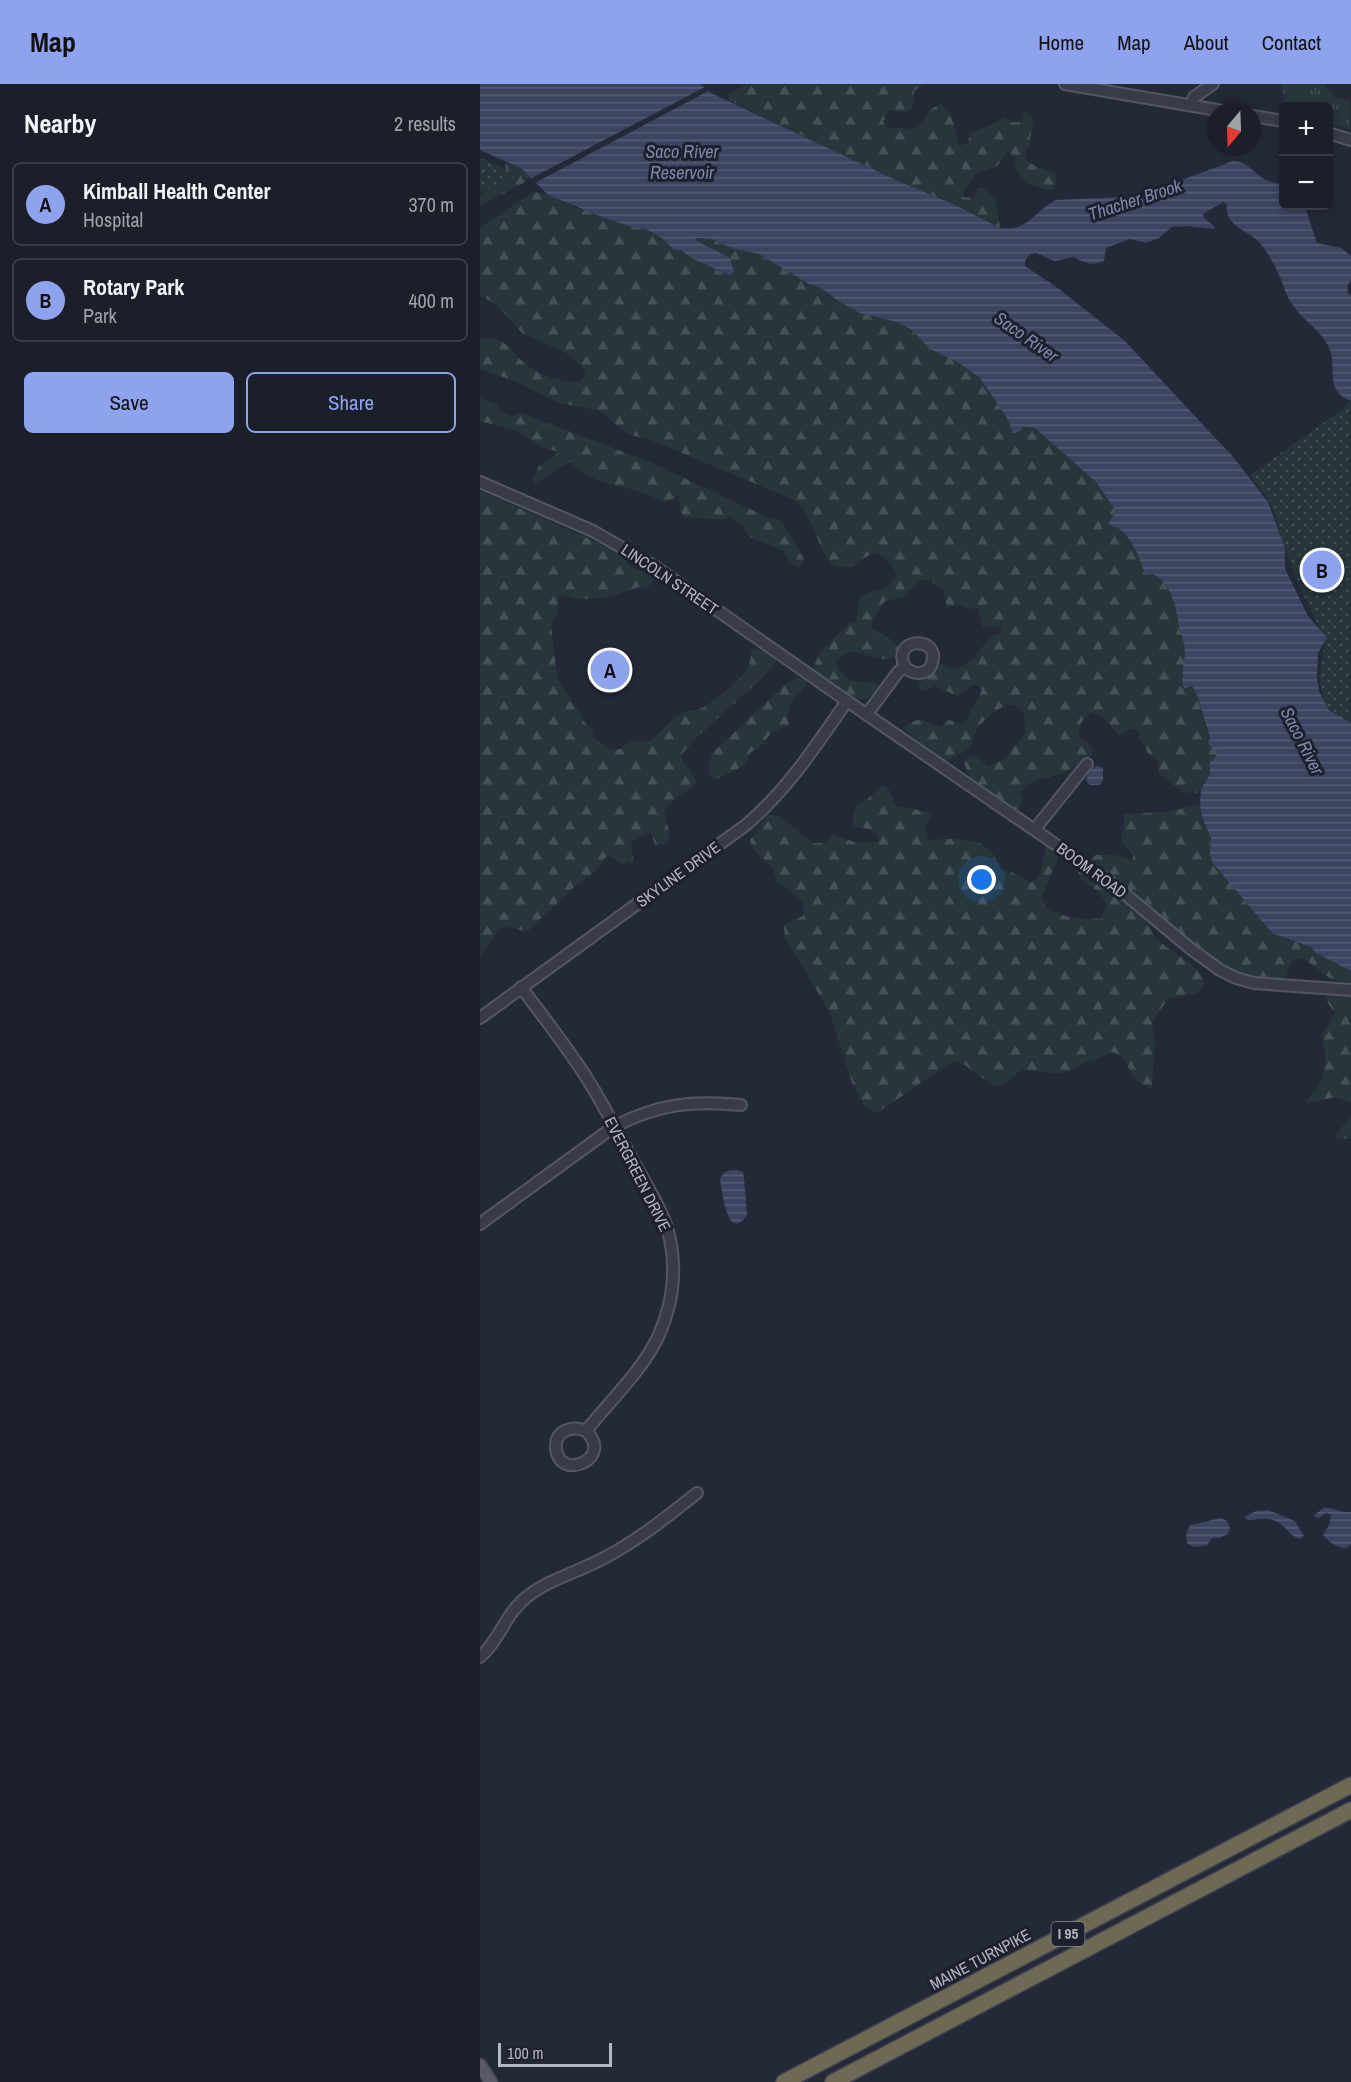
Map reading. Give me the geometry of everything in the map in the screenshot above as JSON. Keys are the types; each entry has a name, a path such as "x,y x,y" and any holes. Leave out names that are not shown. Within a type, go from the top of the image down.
{"highway":[{"name":"MAINE TURNPIKE","path":"784,2082 1351,1785"},
{"name":"I 95","path":"833,2082 1351,1810"}],"main road":[{"path":"480,2066 491,2082"}],"street":[{"path":"1065,84 1207,108"},
{"path":"1191,105 1194,97 1213,84"},
{"path":"1261,117 1279,120"},
{"path":"1333,134 1351,140"},
{"name":"LINCOLN STREET","path":"480,482 582,526 639,557 847,701"},
{"path":"867,714 893,677 905,667"},
{"name":"BOOM ROAD","path":"847,701 1113,884 1191,949 1226,973 1254,983 1351,990"},
{"name":"SKYLINE DRIVE","path":"480,1018 746,825 764,809 799,770 847,701"},
{"path":"1035,829 1087,764"},
{"name":"EVERGREEN DRIVE","path":"521,987 588,1079 615,1126 658,1207 671,1249 672,1285 664,1321 652,1348 639,1368 586,1431"},
{"path":"480,1224 615,1126 664,1106 700,1102 741,1105"},
{"path":"480,1657 491,1645 511,1612 527,1597 549,1583 600,1561 624,1547 697,1493"}],"green space":[{"path":"747,84 924,84 914,91 911,109 905,112 888,110 883,122 888,128 918,127 929,110 941,104 950,112 960,146 967,143 971,133 1004,117 1012,122 1022,122 1024,110 1034,119 1025,154 1028,162 1055,173 1057,182 1052,190 1037,187 1026,181 1018,172 1015,158 1008,152 996,167 976,173 962,197 974,198 978,188 986,188 996,201 1000,228 728,100 729,94"},
{"path":"1281,84 1324,84 1336,98 1350,100 1351,130 1333,124 1333,102 1285,102"},
{"path":"480,158 518,174 480,193"},
{"path":"508,159 533,174 525,182 480,206 480,197 507,171 505,166"},
{"path":"534,192 548,195 581,210 589,210 632,227 646,229 662,238 673,249 682,251 693,259 723,273 730,258 694,240 696,238 712,239 731,248 759,254 807,283 823,289 838,301 860,313 897,322 912,330 930,349 959,363 980,378 1007,416 1009,426 1035,428 1048,437 1057,448 1096,482 1116,511 1108,524 1126,535 1136,550 1144,572 1160,579 1171,594 1185,649 1182,681 1191,686 1197,695 1211,747 1217,750 1215,759 1212,760 1210,774 1197,793 1181,790 1158,772 1158,762 1139,740 1137,729 1119,735 1103,717 1092,712 1081,723 1079,738 1092,746 1093,753 1070,770 1030,784 1020,794 1023,799 1019,809 1015,809 970,778 964,763 970,755 976,756 989,767 1004,759 1025,734 1024,713 1016,706 1006,705 992,713 978,727 969,748 948,761 940,761 904,728 920,719 940,727 949,720 962,724 965,722 982,690 980,687 974,684 958,696 934,686 926,691 919,689 919,684 937,665 943,664 949,668 959,669 973,659 990,637 1001,633 1001,627 983,627 978,608 970,609 958,605 947,608 944,591 931,581 920,580 903,597 885,601 872,620 872,629 892,640 898,647 896,655 892,659 883,659 853,652 836,659 836,665 847,678 878,684 879,691 863,700 844,693 814,670 816,663 828,644 850,622 856,622 860,597 886,587 894,580 897,574 888,560 874,553 853,567 835,567 797,501 651,440 630,435 601,411 560,403 512,380 480,369 480,339 491,339 503,342 529,367 550,377 580,382 585,376 585,370 565,352 522,333 498,306 480,295 480,227"},
{"path":"480,395 485,400 498,405 499,410 512,416 522,413 652,463 767,517 782,521 804,559 802,565 798,568 789,562 784,551 752,538 743,526 729,515 725,519 685,518 681,512 679,494 664,502 636,491 596,480 578,470 571,462 535,484 533,478 539,466 559,452 544,448 517,431 480,421"},
{"path":"1351,399 1351,736 1337,714 1327,707 1319,682 1325,639 1297,581 1268,498 1250,475 1343,409"},
{"path":"480,491 617,551 631,567 648,571 653,575 655,579 643,589 639,587 586,599 560,595 557,613 551,625 557,677 579,710 582,719 593,732 593,737 611,750 621,749 634,741 649,742 677,716 688,710 697,710 706,706 742,676 749,665 752,650 762,650 777,660 763,677 695,739 682,754 682,761 698,784 676,798 665,809 669,833 667,843 655,845 652,834 648,832 632,842 634,863 622,864 608,855 594,873 573,888 528,931 509,927 500,930 480,958"},
{"path":"797,679 805,680 807,684 789,706 789,725 772,732 762,745 750,753 745,765 712,779 708,772 711,754 785,684"},
{"path":"883,785 890,791 896,806 932,813 925,828 928,840 963,840 980,844 993,854 1001,872 1008,870 1031,883 1041,871 1046,847 1054,850 1058,857 1041,899 1046,906 1068,916 1101,919 1107,905 1100,893 1081,879 1078,872 1082,870 1130,906 1146,922 1160,942 1201,974 1204,981 1201,990 1193,994 1169,998 1156,1015 1152,1025 1155,1040 1152,1090 1134,1078 1122,1056 1112,1052 1064,1074 1022,1070 1000,1086 992,1085 955,1060 877,1113 863,1104 852,1083 830,1013 785,940 784,925 803,916 803,901 777,882 772,867 753,849 750,840 768,815 779,816 813,843 827,843 832,834 857,843 878,842 878,835 870,829 855,827 852,823 856,805 864,802"},
{"path":"1200,804 1202,817 1211,838 1210,853 1237,892 1272,933 1311,947 1316,953 1351,971 1351,984 1330,978 1308,962 1298,958 1289,967 1286,978 1280,981 1239,974 1209,957 1090,862 1092,856 1102,855 1116,855 1130,861 1133,859 1133,854 1121,839 1125,814 1169,812"},
{"path":"1326,996 1351,997 1351,1103 1336,1097 1308,1103 1306,1101 1323,1077 1326,1061 1322,1035 1335,1013 1325,999"},
{"path":"1351,1116 1351,1138 1339,1139 1335,1136"}],"water":[{"name":"Saco River Reservoir","path":"480,84 700,84 711,93 898,181 953,204 1000,228 1018,227 1025,224 1056,200 1122,197 1147,193 1233,161 1247,165 1266,180 1279,184 1279,210 1306,210 1317,243 1341,248 1351,256 1351,280 1347,286 1351,296 1351,401 1337,391 1334,385 1332,357 1327,343 1290,301 1263,247 1233,223 1227,212 1227,205 1223,202 1203,214 1215,229 1172,227 1159,238 1146,243 1130,239 1106,248 1104,261 1092,264 1074,257 1055,261 1036,253 1030,254 1025,261 1025,266 1055,286 1125,341 1234,458 1268,502 1285,548 1285,569 1308,616 1327,638 1318,653 1319,691 1329,710 1351,723 1351,971 1316,953 1311,947 1272,933 1212,862 1211,838 1202,817 1200,804 1201,789 1210,774 1210,762 1215,758 1217,751 1208,743 1210,738 1197,695 1192,686 1184,688 1183,686 1185,649 1174,603 1166,585 1153,574 1144,572 1136,550 1126,535 1108,524 1116,511 1096,482 1035,428 1022,427 1021,431 1013,433 1006,416 980,378 959,363 930,349 912,330 897,322 860,313 838,301 823,289 807,283 759,254 731,248 712,239 696,238 695,240 730,258 734,272 729,275 693,259 682,251 673,249 662,238 646,229 605,218 548,195 521,168 480,150"},
{"path":"1097,766 1103,768 1103,781 1099,785 1090,785 1086,781 1087,776"},
{"path":"731,1170 743,1172 747,1206 747,1215 740,1222 735,1223 730,1219 724,1203 720,1178 725,1172"},
{"path":"1325,1507 1351,1512 1351,1544 1347,1548 1334,1544 1323,1535 1329,1525 1331,1515 1326,1513 1319,1518 1313,1516"},
{"path":"1268,1510 1295,1521 1304,1536 1300,1539 1295,1537 1276,1521 1248,1520 1244,1517 1256,1511"},
{"path":"1221,1518 1227,1521 1230,1527 1228,1534 1212,1538 1205,1546 1199,1547 1187,1543 1186,1535 1190,1525"}],"pier":[{"path":"707,86 712,89 533,184 531,183 530,179"}],"place":[{"name":"Rotary Park","path":"1322,570"},
{"name":"Kimball Health Center","path":"610,670"}],"water label":[{"name":"Thacher Brook","path":"1135,200"},
{"name":"Saco River","path":"1026,337"},
{"name":"Saco River","path":"1302,741"}]}
